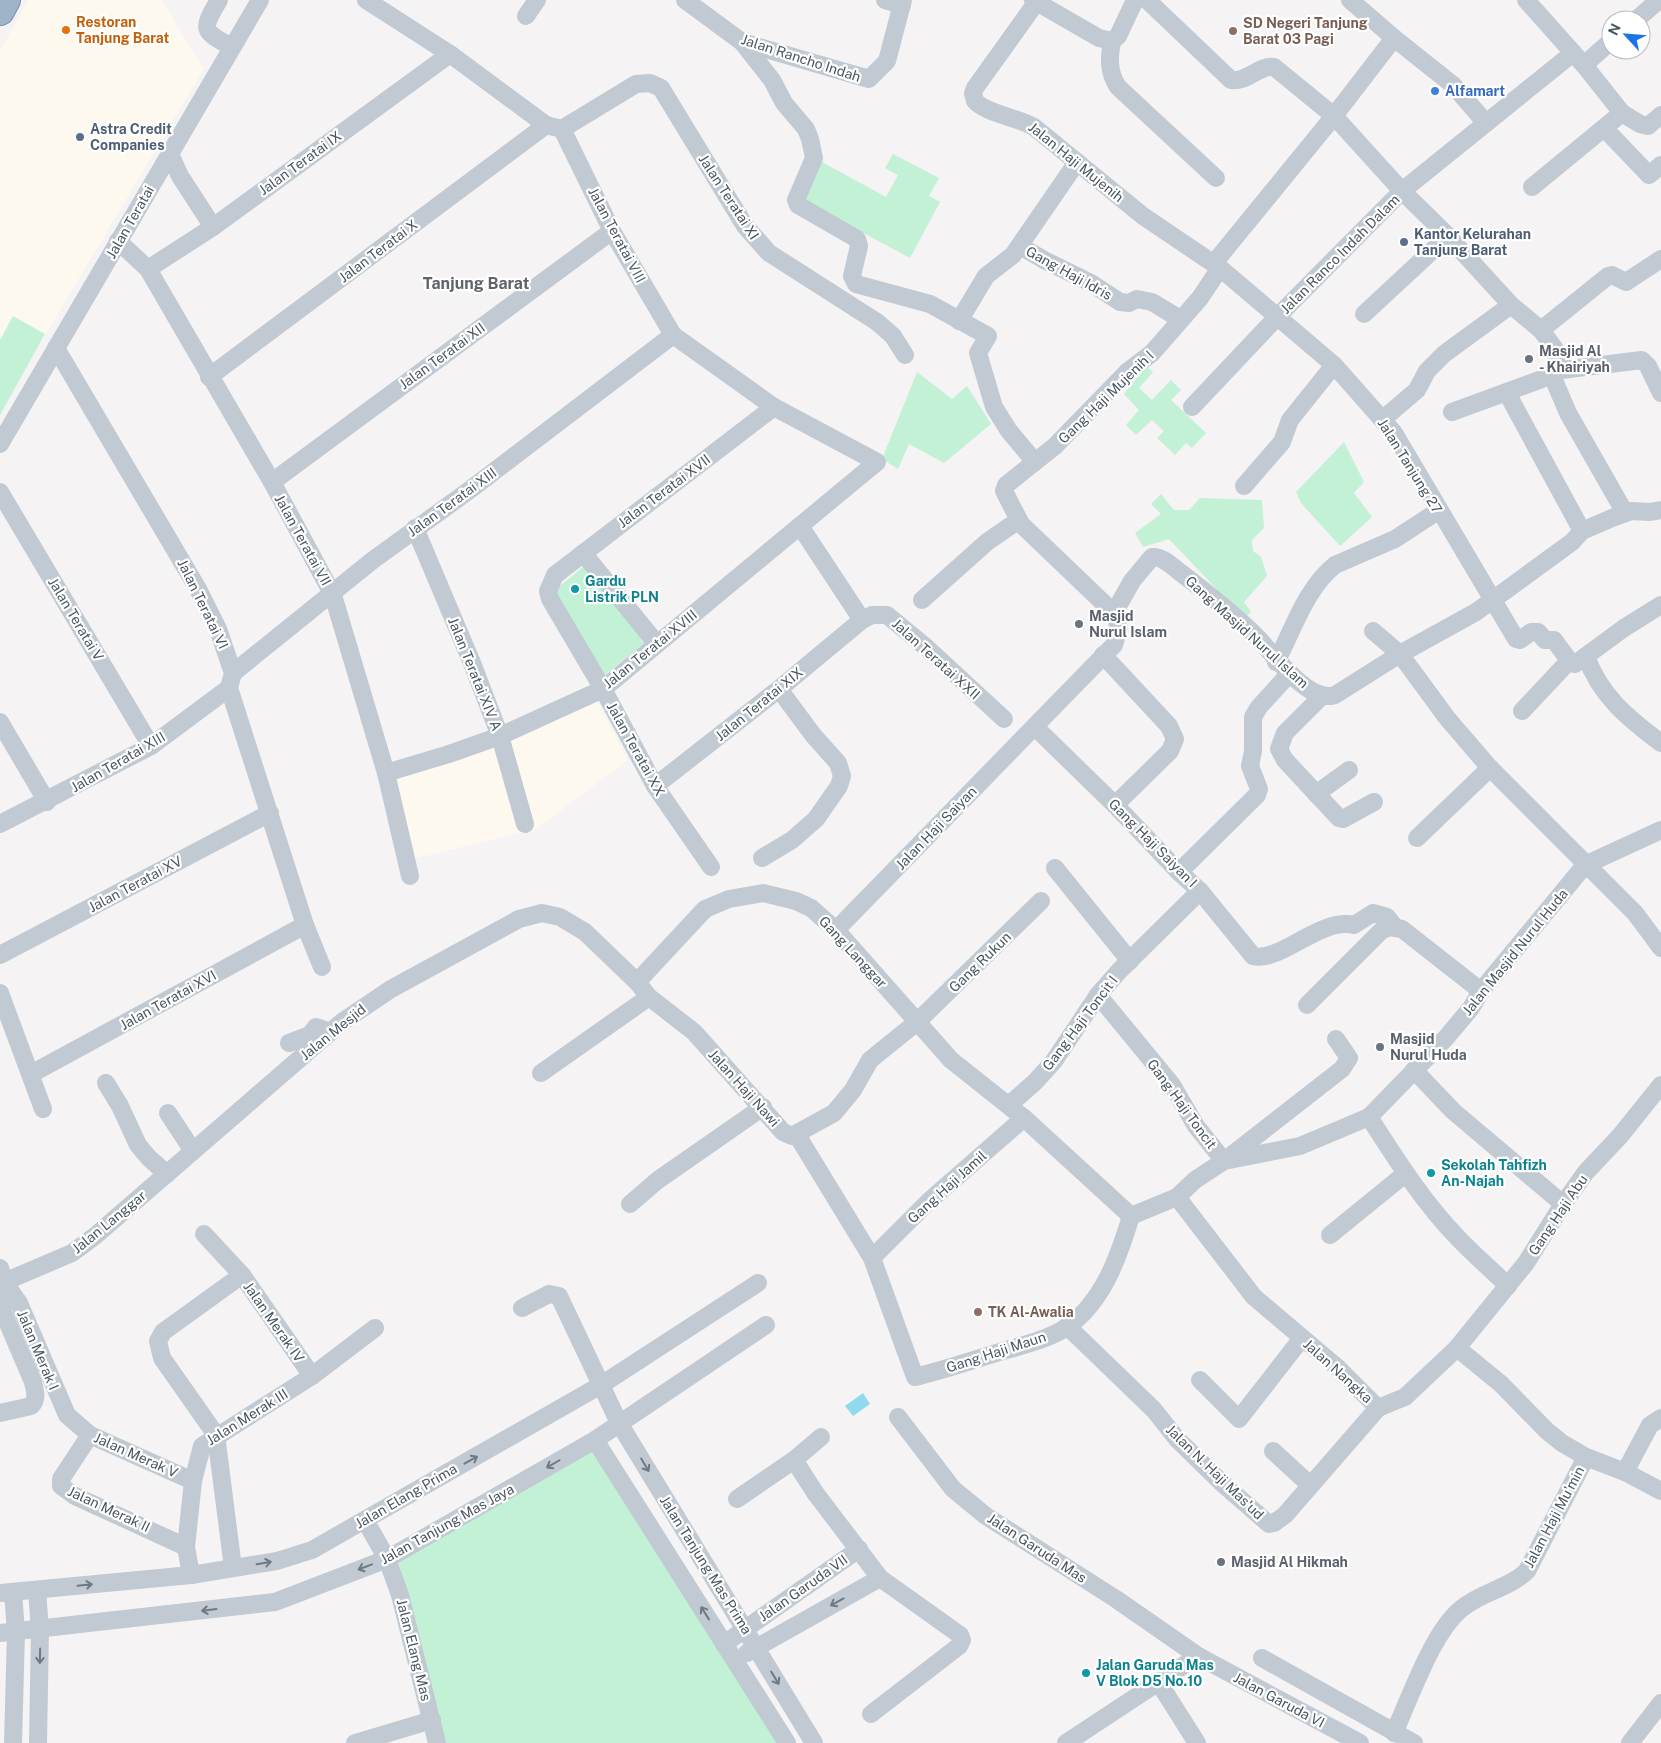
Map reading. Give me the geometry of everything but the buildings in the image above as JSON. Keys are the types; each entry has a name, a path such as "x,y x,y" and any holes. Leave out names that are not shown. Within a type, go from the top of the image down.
{"highway":[{"path":"0,11 6,0"}],"street":[{"path":"219,0 206,21 206,29 209,35 232,47"},
{"name":"Jalan Teratai","path":"0,444 260,0"},
{"name":"Jalan Teratai VIII","path":"366,0 450,54 554,127 673,335 774,407 877,462"},
{"path":"526,16 537,0"},
{"name":"Jalan Rancho Indah","path":"685,0 742,42 869,79 880,71 887,61 903,3"},
{"path":"885,0 903,3"},
{"path":"1135,0 1118,36 1112,41 1110,66 1112,79 1118,87 1216,178"},
{"path":"1147,0 1231,80 1238,80 1267,67 1274,67 1334,116 1402,191 1448,236 1511,305 1541,330 1554,349 1553,369 1568,413 1625,513"},
{"path":"1350,0 1452,85 1486,123"},
{"path":"1526,0 1622,113 1640,124 1648,126 1661,115"},
{"path":"1648,10 1659,0"},
{"path":"1036,1 1092,34 1112,41"},
{"name":"Jalan Haji Mujenih","path":"1036,1 975,88 974,97 979,105 1025,121 1034,127 1143,216 1217,266"},
{"path":"1217,266 1394,38"},
{"path":"742,42 772,80 792,115 808,133 814,158 796,203 857,239 859,246 852,276 856,284 930,304 988,336 978,353 994,407 1009,432 1035,462"},
{"name":"Jalan Ranco Indah Dalam","path":"1192,407 1278,316 1402,191 1486,123 1578,59 1601,46"},
{"name":"Jalan Teratai IX","path":"148,269 213,227 450,54"},
{"name":"Jalan Teratai XI","path":"554,127 636,84 650,82 661,88 745,226 760,245 877,322 893,336 905,355"},
{"path":"1532,187 1622,113"},
{"name":"Jalan Teratai X","path":"209,377 554,127"},
{"path":"1604,128 1649,175 1661,165"},
{"path":"170,154 180,176 213,227"},
{"path":"1020,246 1077,162"},
{"name":"Jalan Teratai XII","path":"272,482 612,231"},
{"path":"1364,314 1448,236"},
{"name":"Jalan Teratai VII","path":"118,241 148,269 209,377 272,482 333,594 386,773 410,876"},
{"name":"Gang Haji Idris","path":"960,321 986,276 1007,261 1020,246 1091,283 1120,302 1129,303 1138,299 1152,302 1180,319"},
{"path":"1541,330 1608,276 1612,275 1626,282 1661,260"},
{"name":"Jalan Tanjung 27","path":"1217,266 1334,365 1383,419 1394,434 1491,600 1516,638 1520,640 1531,632 1538,632 1545,640 1554,640 1578,659"},
{"name":"Gang Haji Mujenih I","path":"1019,520 1004,491 1009,482 1055,446 1090,413 1127,372 1152,353 1200,298 1217,266"},
{"path":"1383,419 1417,390 1427,371 1440,358 1511,305"},
{"name":"Jalan Teratai XIII","path":"0,824 47,802 151,746 231,681 373,560 471,489 673,335"},
{"name":"Jalan Teratai VI","path":"56,348 198,589 218,630 270,813 305,925 322,967"},
{"path":"1452,412 1507,393 1553,369 1642,360 1648,366 1661,393"},
{"path":"1244,486 1282,442 1290,420 1334,365"},
{"path":"1507,393 1582,531 1625,513 1661,510"},
{"name":"Jalan Teratai XVII","path":"555,575 774,407"},
{"name":"Jalan Teratai XVIII","path":"386,773 500,736 603,689 877,462"},
{"name":"Jalan Teratai V","path":"0,492 151,746"},
{"path":"1179,872 1257,795 1259,790 1250,766 1253,751 1253,717 1283,667 1313,590 1327,571 1343,561 1395,540 1438,511"},
{"path":"922,600 987,542 1019,520 1042,545 1114,613 1119,628 1116,642 1035,727"},
{"path":"800,526 862,620"},
{"name":"Jalan Teratai XIV A","path":"415,528 472,663 500,736 524,824"},
{"name":"Gang Masjid Nurul Islam","path":"1114,613 1132,581 1149,558 1158,557 1202,588 1257,638 1283,667 1322,696 1335,695 1400,654 1476,612 1572,542 1582,531"},
{"path":"583,553 657,644"},
{"name":"Jalan Teratai XX","path":"555,575 548,591 550,599 603,689 655,786 711,866"},
{"path":"1522,711 1578,659 1661,605"},
{"name":"Jalan Teratai XXII","path":"862,620 872,615 887,615 1004,719"},
{"name":"Jalan Teratai XIX","path":"655,786 779,689 862,620"},
{"path":"1373,631 1400,654 1447,718 1490,768 1523,799 1585,865 1641,920 1661,948"},
{"path":"1103,655 1169,726 1176,739 1170,751 1115,805"},
{"path":"1578,659 1594,675 1610,700 1661,743"},
{"path":"762,858 792,840 816,820 839,786 842,776 838,764 813,735 779,689"},
{"path":"1322,696 1285,732 1279,749 1285,760 1316,794 1336,815 1343,819 1374,802"},
{"path":"0,722 47,802"},
{"name":"Gang Haji Saiyan I","path":"1035,727 1200,891 1130,961"},
{"name":"Jalan Haji Saiyan","path":"836,930 1035,727"},
{"path":"1417,838 1490,768"},
{"path":"1316,794 1349,770"},
{"name":"Jalan Teratai XV","path":"0,954 270,813"},
{"path":"1585,865 1661,830"},
{"name":"Jalan Masjid Nurul Huda","path":"1369,1117 1445,1039 1471,1008 1481,991 1585,865"},
{"path":"1056,868 1130,961"},
{"path":"1200,891 1248,953 1255,956 1264,956 1301,941 1328,926 1344,922 1354,925 1373,913 1387,917 1395,927"},
{"name":"Gang Langgar","path":"637,982 705,908 729,899 763,893 796,901 811,908 836,930 950,1060 1009,1105 1131,1216"},
{"name":"Gang Rukun","path":"917,1022 1041,901"},
{"name":"Jalan Mesjid","path":"167,1174 331,1032 391,988 519,918 542,913 560,917 585,932 637,982"},
{"name":"Jalan Teratai XVI","path":"32,1074 305,925"},
{"path":"1307,1005 1381,931 1395,927 1402,929 1481,991"},
{"name":"Gang Haji Toncit I","path":"1009,1105 1035,1082 1054,1061 1098,995 1130,961"},
{"name":"Jalan Haji Nawi","path":"637,982 650,997 694,1032 763,1107 783,1132 792,1136 797,1135"},
{"path":"0,993 32,1074 43,1109"},
{"name":"Gang Haji Toncit","path":"1098,995 1172,1085 1196,1126 1224,1161 1342,1069 1349,1058 1336,1039"},
{"path":"541,1073 650,997"},
{"path":"872,1258 797,1135 834,1113 853,1090 870,1060 917,1022"},
{"path":"289,1043 310,1036 316,1027 331,1032"},
{"path":"1414,1070 1453,1111 1562,1204"},
{"path":"106,1083 120,1106 138,1145 167,1174"},
{"name":"Gang Haji Abu","path":"1458,1348 1543,1239 1562,1204 1586,1172 1620,1136 1661,1085"},
{"path":"630,1204 658,1180 763,1107"},
{"path":"168,1113 193,1151"},
{"path":"1131,1216 1177,1197 1195,1180 1224,1161 1300,1146 1369,1117 1405,1174 1457,1238 1508,1286"},
{"name":"Gang Haji Jamil","path":"872,1258 929,1202 1024,1118"},
{"name":"Jalan Langgar","path":"2,1275 72,1253 95,1236 167,1174"},
{"path":"1330,1236 1405,1174"},
{"name":"Jalan Nangka","path":"1177,1197 1254,1297 1338,1368 1378,1408 1405,1397 1458,1348"},
{"name":"Gang Haji Maun","path":"872,1258 914,1377 1016,1347 1067,1326 1088,1305 1103,1285 1118,1258 1131,1216"},
{"path":"204,1234 242,1275"},
{"name":"Jalan Merak I","path":"2,1275 18,1303 62,1405"},
{"name":"Jalan Merak I","path":"0,1413 31,1406 35,1402 36,1394 33,1382 3,1312 2,1275"},
{"name":"Jalan Merak IV","path":"216,1435 166,1365 159,1352 158,1341 163,1332 242,1275 312,1376"},
{"name":"Jalan Elang Prima","path":"6,1592 191,1574 277,1561 312,1550 602,1385 758,1283"},
{"name":"Jalan Tanjung Mas Prima","path":"522,1308 549,1294 559,1296 619,1424 814,1743"},
{"name":"Jalan Tanjung Mas Jaya","path":"8,1633 275,1602 385,1555 595,1440 766,1325"},
{"name":"Jalan N. Haji Mas'ud","path":"1067,1326 1132,1391 1154,1410 1177,1439 1223,1484 1267,1523 1274,1523 1285,1515 1378,1408"},
{"name":"Jalan Merak III","path":"186,1547 193,1481 202,1446 216,1435 312,1376 375,1328"},
{"path":"1200,1380 1239,1419 1302,1338"},
{"path":"1458,1348 1501,1384 1547,1431 1586,1457 1659,1486"},
{"name":"Jalan Merak V","path":"62,1405 67,1415 90,1435 193,1481"},
{"name":"Jalan Garuda Mas","path":"898,1417 952,1489 970,1504 1198,1656"},
{"path":"1625,1472 1650,1425 1661,1418"},
{"name":"Jalan Merak II","path":"90,1435 61,1479 63,1488 186,1547"},
{"path":"216,1435 233,1568"},
{"path":"737,1499 794,1460 821,1436"},
{"name":"Jalan Tanjung Mas Prima","path":"595,1440 787,1743"},
{"path":"1273,1451 1310,1486"},
{"name":"Jalan Haji Mu'min","path":"1394,1733 1433,1647 1448,1623 1460,1609 1474,1600 1513,1582 1527,1571 1586,1457"},
{"name":"Jalan Garuda VII","path":"724,1644 859,1549 816,1494 794,1460"},
{"name":"Jalan Elang Mas","path":"365,1520 385,1555 400,1595 437,1743"},
{"path":"186,1547 191,1574"},
{"path":"859,1549 880,1578 960,1635 962,1640 959,1646 871,1714"},
{"path":"736,1661 756,1646 880,1578"},
{"path":"37,1590 40,1630 38,1743"},
{"path":"6,1592 13,1743"},
{"path":"1066,1743 1198,1656"},
{"name":"Jalan Garuda VI","path":"1198,1656 1360,1743"},
{"path":"1262,1658 1414,1743"},
{"path":"1159,1683 1197,1743"},
{"path":"1630,1743 1661,1703"},
{"path":"354,1743 432,1720"}],"shaded area":[{"path":"28,0 162,0 204,69 0,411 0,51"},
{"path":"588,684 628,760 536,829 413,859 392,765 496,735"}],"green space":[{"path":"893,154 939,178 929,196 940,202 910,258 800,199 820,161 886,197 898,175 885,168"},
{"path":"13,316 45,334 0,415 0,340"},
{"path":"1146,366 1153,372 1139,388 1152,400 1171,380 1181,390 1171,400 1206,433 1192,448 1186,443 1175,455 1157,438 1164,431 1152,420 1136,435 1126,425 1139,410 1124,394"},
{"path":"917,372 952,399 967,386 991,424 944,463 909,444 898,469 882,459"},
{"path":"1344,442 1364,482 1354,493 1372,517 1340,546 1301,503 1296,492"},
{"path":"1161,494 1174,510 1189,510 1200,498 1262,500 1264,528 1252,540 1253,551 1261,557 1267,576 1244,602 1251,612 1244,618 1169,539 1143,547 1135,533 1161,514 1151,504"},
{"path":"588,563 644,643 601,678 550,594"},
{"path":"594,1449 780,1743 440,1743 398,1560"}],"water":[{"path":"863,1393 870,1404 853,1416 845,1406"}],"place":[{"name":"Restoran Tanjung Barat","path":"66,30"},
{"name":"SD Negeri Tanjung Barat 03 Pagi","path":"1233,31"},
{"name":"Alfamart","path":"1435,91"},
{"name":"Astra Credit Companies","path":"80,137"},
{"name":"Kantor Kelurahan Tanjung Barat","path":"1404,242"},
{"name":"Masjid Al - Khairiyah","path":"1529,359"},
{"name":"Gardu Listrik PLN","path":"575,589"},
{"name":"Masjid Nurul Islam","path":"1079,624"},
{"name":"Masjid Nurul Huda","path":"1380,1047"},
{"name":"Sekolah Tahfizh An-Najah","path":"1431,1173"},
{"name":"TK Al-Awalia","path":"978,1312"},
{"name":"Masjid Al Hikmah","path":"1221,1562"},
{"name":"Jalan Garuda Mas V Blok D5 No.10","path":"1086,1673"}],"district":[{"name":"Tanjung Barat","path":"476,283"}]}
